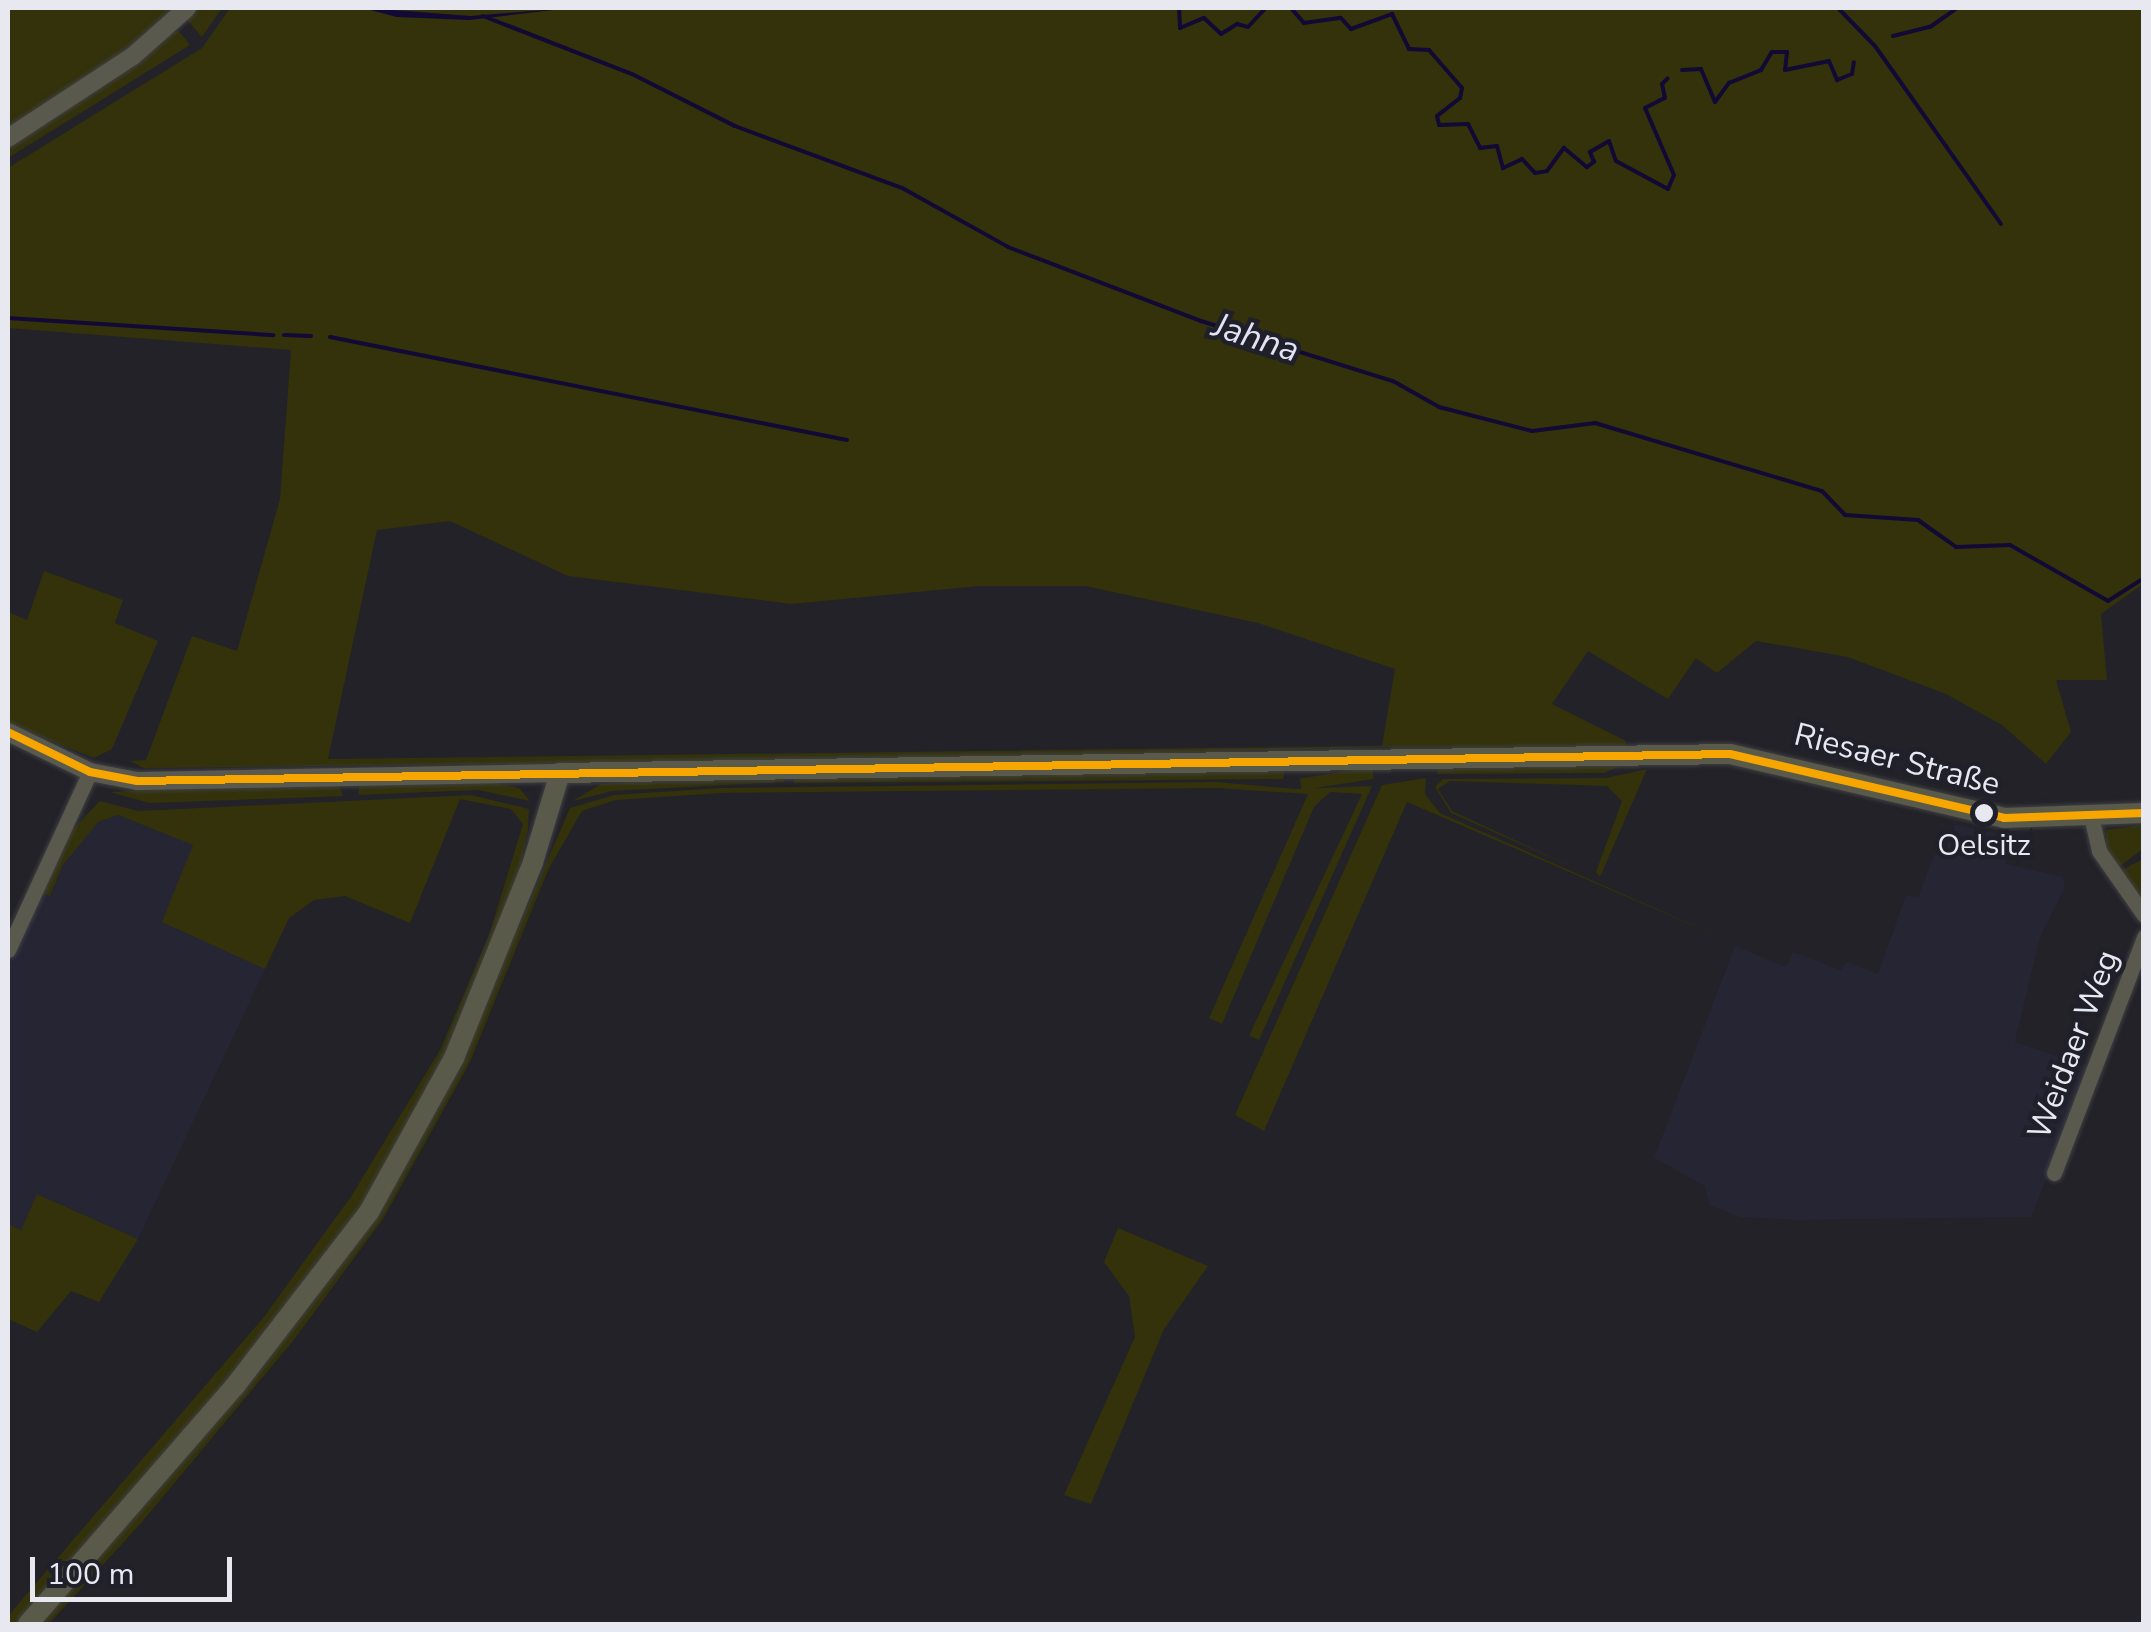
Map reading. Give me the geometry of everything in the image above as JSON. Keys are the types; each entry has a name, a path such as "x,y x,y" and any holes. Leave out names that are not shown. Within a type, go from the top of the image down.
{"main road":[{"name":"Riesaer Straße","path":"560,773 1751,756 1957,810 2004,818 2144,813"},
{"path":"28,1624 236,1386 368,1212 460,1043 533,862 560,773"}],"street":[{"path":"8,138 133,56 187,8"},
{"path":"8,732 90,772 137,780 560,773"},
{"path":"8,950 90,772"},
{"name":"Weidaer Weg","path":"2092,816 2095,842 2144,915"},
{"name":"Weidaer Weg","path":"2054,1173 2144,938"}],"shaded area":[{"path":"8,8 180,8 129,52 8,130"},
{"path":"194,8 222,8 202,37 185,18"},
{"path":"230,8 363,8 397,17 469,16 374,8 2143,8 2143,584 2101,614 2107,680 2056,680 2071,732 2046,764 2002,725 1946,694 1848,657 1756,641 1717,673 1696,658 1668,699 1588,651 1552,704 1626,741 1625,749 1382,747 896,760 144,768 130,761 146,760 192,636 237,651 280,499 291,350 8,328 8,168 202,48","holes":["450,521 568,576 791,604 980,586 1085,586 1258,623 1395,669 1382,746 328,759 377,530"]},
{"path":"363,8 470,16 570,8 469,20 397,17"},
{"path":"178,30 190,45 8,158 8,146"},
{"path":"44,571 123,600 115,623 158,641 112,749 94,758 8,724 8,612 27,620"},
{"path":"1623,765 1604,773 1437,774 1439,767"},
{"path":"1372,767 1374,779 1302,790 1300,778"},
{"path":"1285,769 1283,779 794,783 794,775"},
{"path":"1647,769 1600,877 1596,872 1622,801 1607,786 1450,781 1438,789 1452,811 1592,876 1451,813 1435,787 1443,779 1606,778"},
{"path":"784,774 784,782 612,791 573,801 601,784"},
{"path":"1426,778 1425,794 1440,813 1736,944 1407,802 1264,1131 1235,1115 1382,785"},
{"path":"337,781 343,796 150,803 109,792"},
{"path":"485,781 519,788 530,801 478,790 358,795 360,784"},
{"path":"1216,782 1295,789 1372,786 1259,1040 1249,1036 1362,794 1330,792 1314,807 1222,1024 1209,1018 1308,794 1217,788 721,793 616,800 582,811 549,868 470,1062 383,1219 293,1341 142,1522 49,1624 38,1624 244,1387 462,1058 570,808 614,795 721,788"},
{"path":"471,795 529,809 519,871 448,1053 362,1207 272,1330 19,1624 8,1624 8,1616 264,1317 352,1195 440,1050 489,935 523,824 511,809 460,799 410,923 345,896 314,900 289,918 265,969 162,922 193,845 118,815 98,822 63,865 50,896 40,892 69,833 100,801 138,811"},
{"path":"83,814 118,815 194,845 163,922 265,969 138,1239 38,1194 21,1230 8,1224 8,966"},
{"path":"1955,824 2008,836 2006,864 2063,877 2065,887 2040,937 2015,1042 2091,1068 2031,1217 1798,1220 1740,1217 1709,1205 1705,1186 1654,1158 1735,946 1786,967 1793,952 1841,970 1846,962 1878,974 1906,895 1918,897 1934,855 1944,857"},
{"path":"2143,825 2143,849 2116,869 2106,852 2106,830"},
{"path":"2143,859 2143,899 2140,900 2118,872"},
{"path":"37,1194 138,1239 99,1302 71,1291 37,1332 8,1319 8,1224 21,1230"},
{"path":"1118,1228 1208,1266 1164,1329 1091,1504 1064,1495 1135,1337 1129,1296 1104,1262"}],"waterway":[{"path":"1179,8 1180,28 1204,18 1221,34 1237,24 1248,27 1266,8"},
{"path":"1291,8 1304,23 1341,18 1351,29 1392,14 1409,49 1429,50 1462,88 1460,98 1437,116 1439,125 1468,124 1480,148 1497,146 1503,168 1522,159 1535,173 1547,171 1564,148 1587,167 1594,162 1590,152 1609,141 1616,161 1668,189 1674,175 1645,108 1665,98 1662,84 1668,78"},
{"path":"1838,8 1875,46 2001,224"},
{"path":"1893,36 1930,27 1957,8"},
{"name":"Jahna","path":"483,16 632,74 735,126 904,189 1008,247 1201,321 1393,381 1439,407 1532,431 1595,423 1822,491 1845,515 1918,520 1956,547 2010,545 2108,601 2144,578"},
{"path":"1682,70 1701,69 1715,102 1729,83 1761,70 1772,52 1787,52 1785,70 1829,61 1837,80 1852,74 1854,62"},
{"path":"8,318 273,335"},
{"path":"284,335 311,336"},
{"path":"330,337 847,440"}],"transit line":[{"path":"8,732 90,772 137,781 1730,754 2004,818 2144,813"}],"place":[{"name":"Oelsitz","path":"1984,813"}]}
